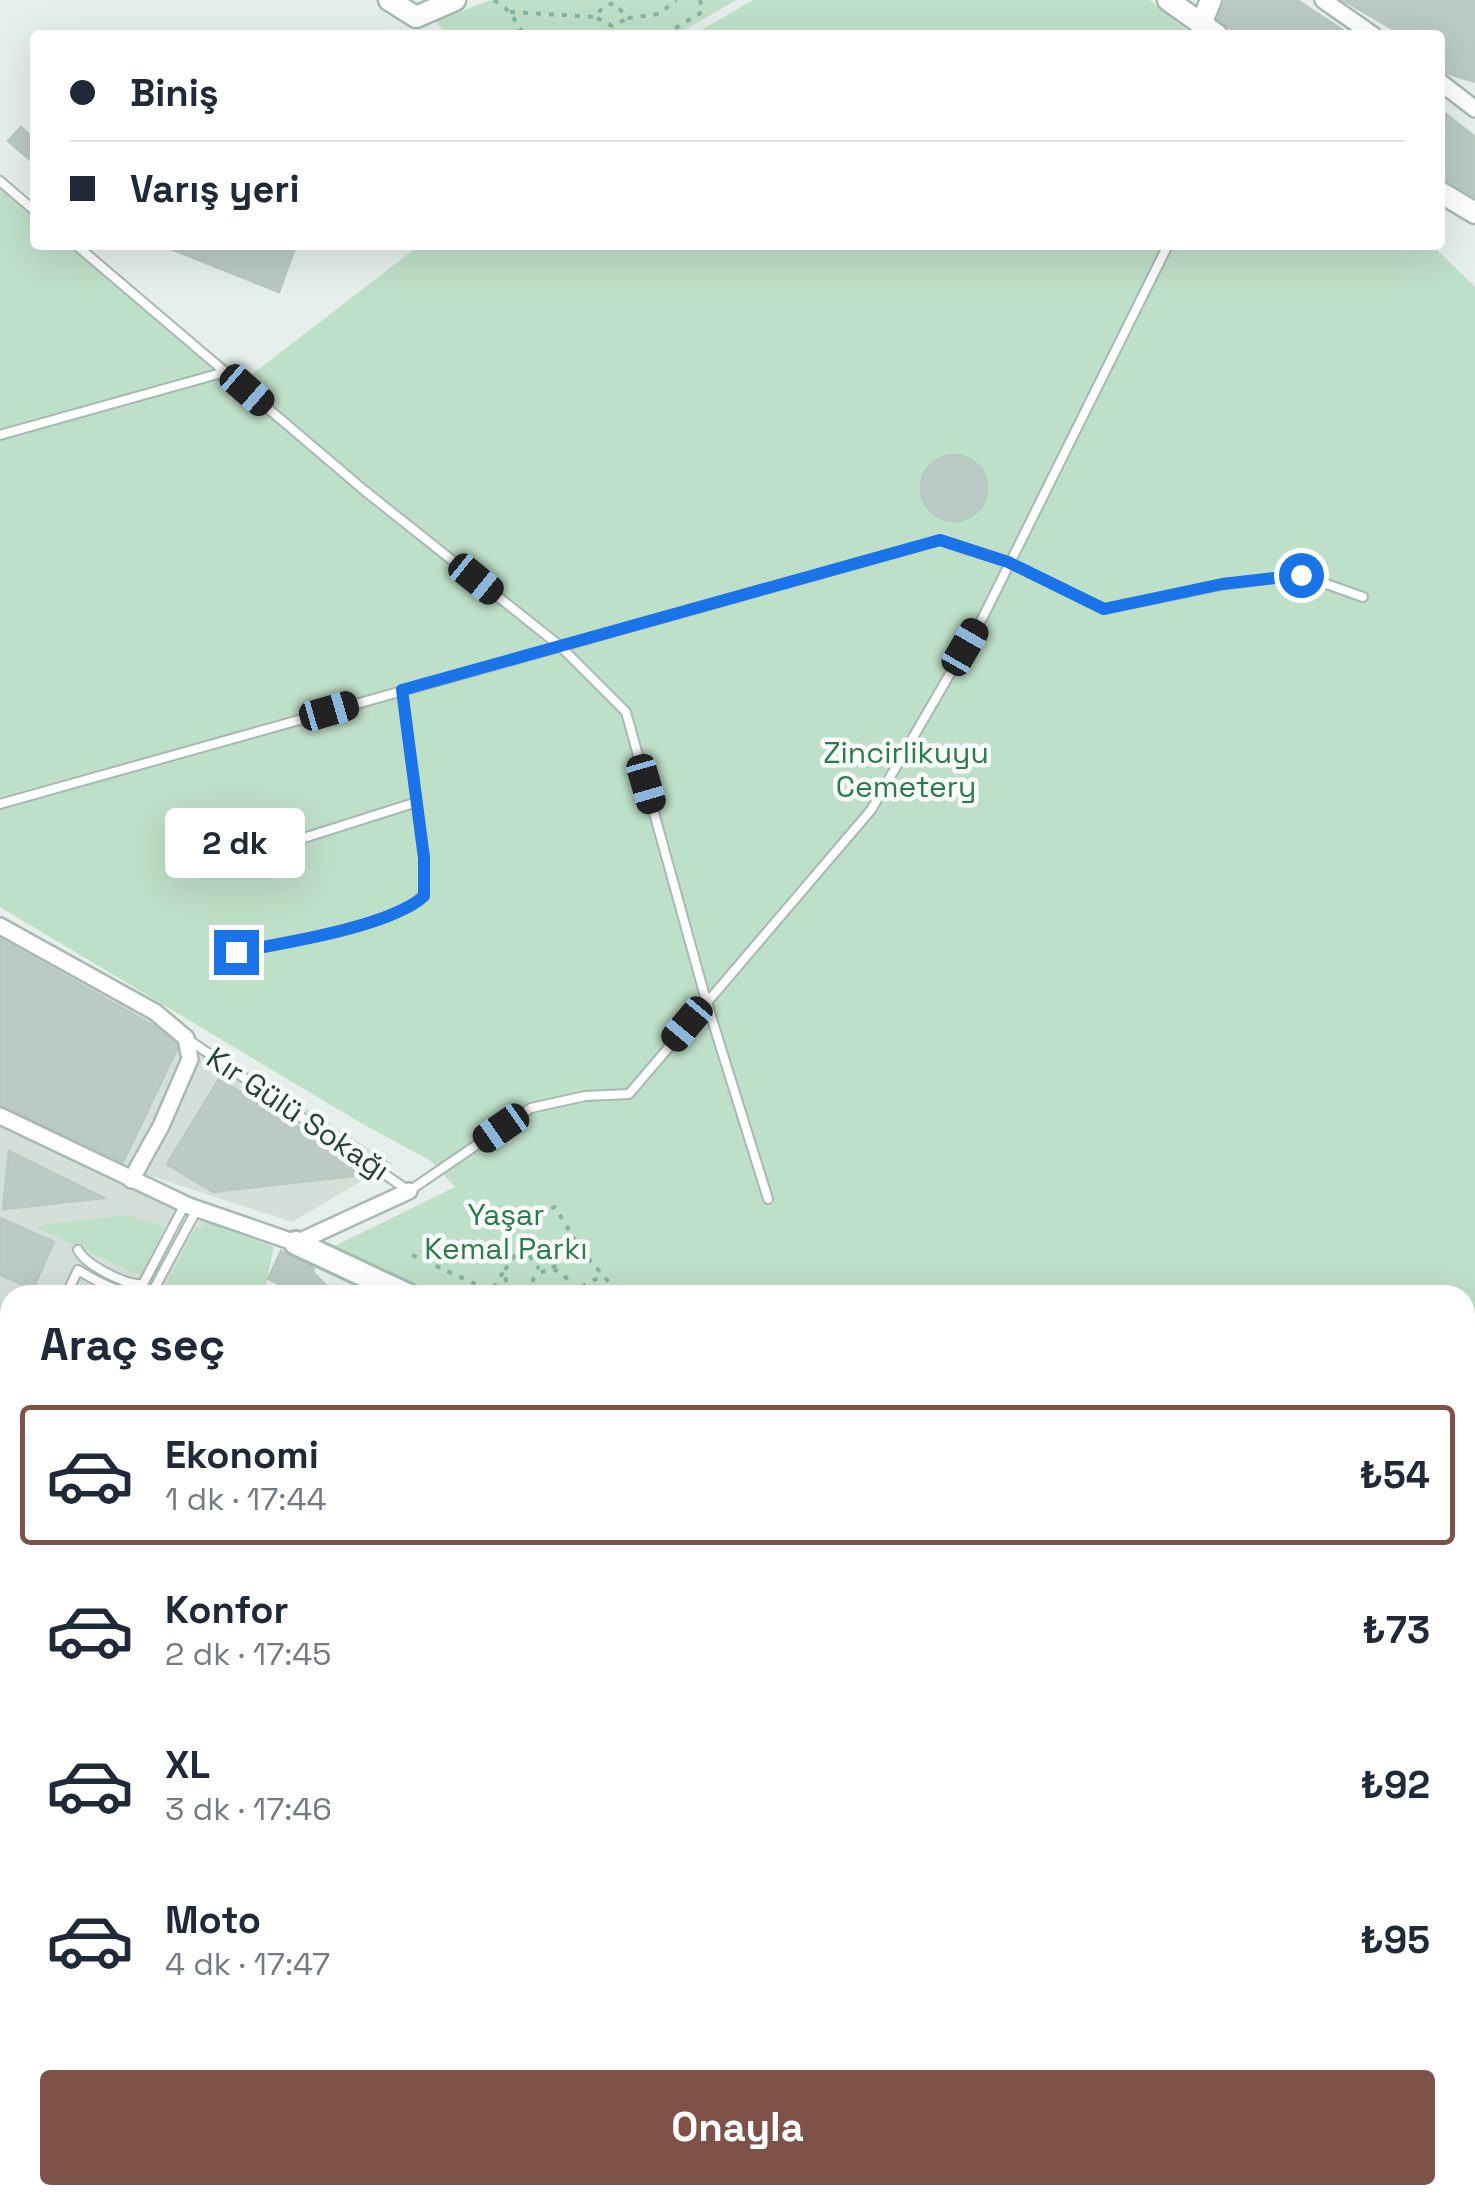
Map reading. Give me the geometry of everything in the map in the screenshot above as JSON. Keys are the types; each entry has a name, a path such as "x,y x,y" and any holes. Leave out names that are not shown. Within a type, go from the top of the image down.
{"main road":[{"path":"296,1243 386,1285"}],"street":[{"path":"389,0 416,16 454,0"},
{"path":"1168,0 1209,29"},
{"path":"1209,29 1211,0"},
{"path":"1322,0 1366,30"},
{"path":"1445,86 1475,109"},
{"path":"1445,195 1475,214"},
{"path":"0,926 155,1012 186,1038 190,1059 161,1126 131,1180"},
{"path":"0,1116 191,1207 296,1243 409,1191"}],"lane":[{"path":"0,181 30,207"},
{"path":"82,250 366,491 560,646 626,712 706,1000 768,1199"},
{"path":"409,1191 531,1108 585,1096 629,1094 871,810 984,615 1165,250"},
{"path":"0,435 225,372"},
{"path":"0,804 940,540 1008,562 1104,609 1222,584 1301,575 1363,597"},
{"path":"236,952 331,933 412,907 424,896 424,858 402,690"},
{"path":"212,867 417,802"},
{"name":"Kır Gülü Sokağı","path":"186,1038 409,1191"},
{"path":"78,1250 94,1264 135,1285 144,1284 191,1207"},
{"path":"156,1285 191,1207"},
{"path":"71,1285 78,1270 107,1285"}],"path":[{"path":"494,0 510,12 521,30"},
{"path":"510,12 595,16 612,26 628,18 659,14 676,0"},
{"path":"672,30 702,12 700,0"},
{"path":"595,16 614,3 628,18"},
{"path":"495,1285 545,1211 555,1207 582,1250 611,1285"},
{"path":"515,1211 534,1226"},
{"path":"522,1245 540,1271"},
{"path":"533,1285 540,1271 582,1250"},
{"path":"412,1255 480,1285"},
{"path":"552,1268 562,1272 570,1285"},
{"path":"504,1271 507,1285"},
{"path":"586,1285 603,1276"}],"shaded area":[{"path":"0,933 202,1043 392,1163 292,1222 114,1164 0,1112"},
{"path":"0,1127 209,1223 185,1285 0,1285"}],"green space":[{"path":"491,0 736,0 685,30 443,30 435,21"},
{"path":"753,0 1150,0 1186,30 702,30"},
{"name":"Zincirlikuyu Cemetery","path":"0,189 30,212 30,250 78,250 246,379 414,250 1437,250 1475,287 1475,1285 407,1285 326,1250 455,1187 431,1161 0,907"},
{"path":"126,1215 165,1227 142,1276 39,1229 41,1225"},
{"path":"209,1223 274,1247 265,1285 165,1285 195,1229"}],"building":[{"path":"1226,0 1297,0 1342,30 1232,30 1218,19"},
{"path":"1343,0 1475,0 1475,82 1445,73 1445,30 1394,30"},
{"path":"1445,113 1475,137 1475,197 1445,179"},
{"path":"21,127 30,135 30,160 8,141"},
{"path":"174,250 294,250 279,292"},
{"path":"954,455 977,465 987,488 977,511 954,521 931,511 921,488 931,465"},
{"path":"0,939 154,1026 176,1044 123,1162 0,1105"},
{"path":"219,1079 370,1174 213,1192 167,1164"},
{"path":"9,1151 104,1198 3,1209"},
{"path":"0,1218 54,1242 35,1285 24,1285 0,1275"},
{"path":"281,1251 314,1268 313,1272 325,1285 280,1285 268,1279"}],"route":[{"path":"236,952 331,933 412,907 424,896 424,858 402,690 940,540 1008,562 1104,609 1222,584 1301,575"}],"park label":[{"name":"Yaşar Kemal Parkı","path":"506,1232"}]}
